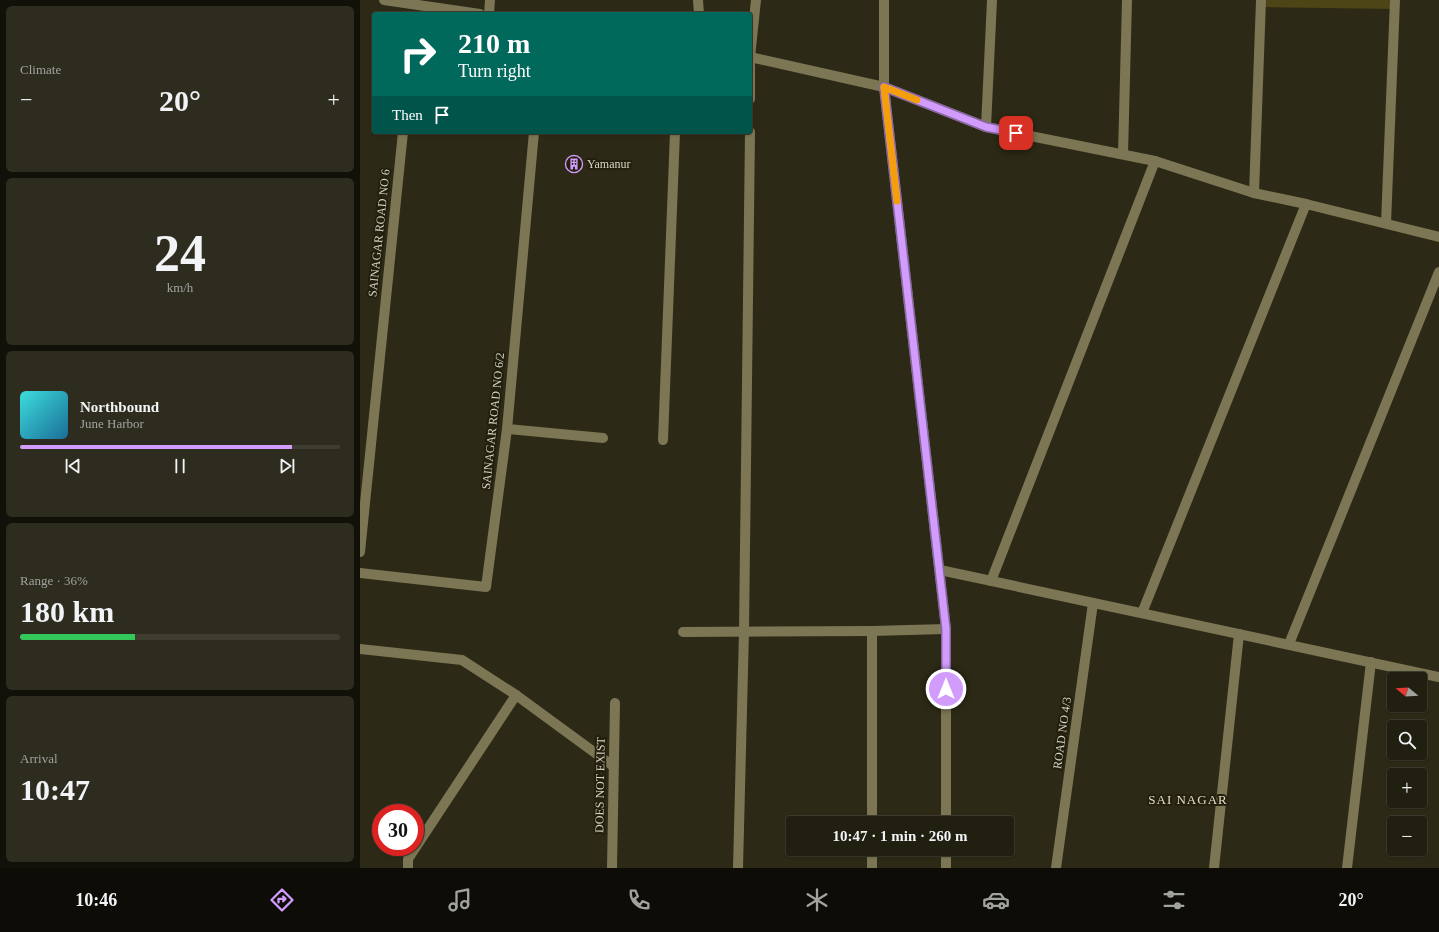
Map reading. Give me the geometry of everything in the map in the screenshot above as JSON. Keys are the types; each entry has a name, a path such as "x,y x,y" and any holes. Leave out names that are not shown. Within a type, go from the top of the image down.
{"street":[{"path":"384,0 396,1 417,9 455,12"},
{"path":"489,12 490,0"},
{"path":"698,0 699,12"},
{"path":"752,38 756,0"},
{"path":"884,0 884,87 946,629 946,816"},
{"path":"986,127 992,0"},
{"path":"1123,154 1127,0"},
{"path":"1254,193 1261,0"},
{"path":"1386,223 1395,0"},
{"path":"752,57 884,87 986,127 1123,154 1155,162 1254,193 1386,223 1439,237"},
{"name":"SAINAGAR ROAD NO 6","path":"360,552 390,247 403,134"},
{"name":"SAINAGAR ROAD NO 6/2","path":"360,573 486,587 507,428 534,134"},
{"path":"663,440 675,134"},
{"path":"738,868 744,631 750,134"},
{"path":"991,581 1155,162"},
{"path":"1142,613 1306,204"},
{"path":"1289,644 1439,272"},
{"path":"507,428 603,438"},
{"path":"940,570 1439,677"},
{"name":"ROAD NO 4/3","path":"1056,868 1093,603"},
{"path":"683,632 872,632 946,629"},
{"path":"872,632 872,816"},
{"path":"1214,868 1239,634"},
{"path":"360,649 462,660 516,695 613,766"},
{"path":"1347,868 1371,662"},
{"path":"408,868 408,859 516,695"},
{"name":"DOES NOT EXIST","path":"612,868 614,703"},
{"path":"872,856 872,868"},
{"path":"946,856 946,868"}],"shaded area":[{"path":"1261,0 1395,0 1394,9 1261,7"}],"slow traffic":[{"path":"897,201 884,87 917,100"}],"place":[{"name":"Yamanur","path":"574,164"}],"district":[{"name":"SAI NAGAR","path":"1188,799"}],"route":[{"path":"946,689 946,629 940,570 884,87 986,127 1016,133"}]}
